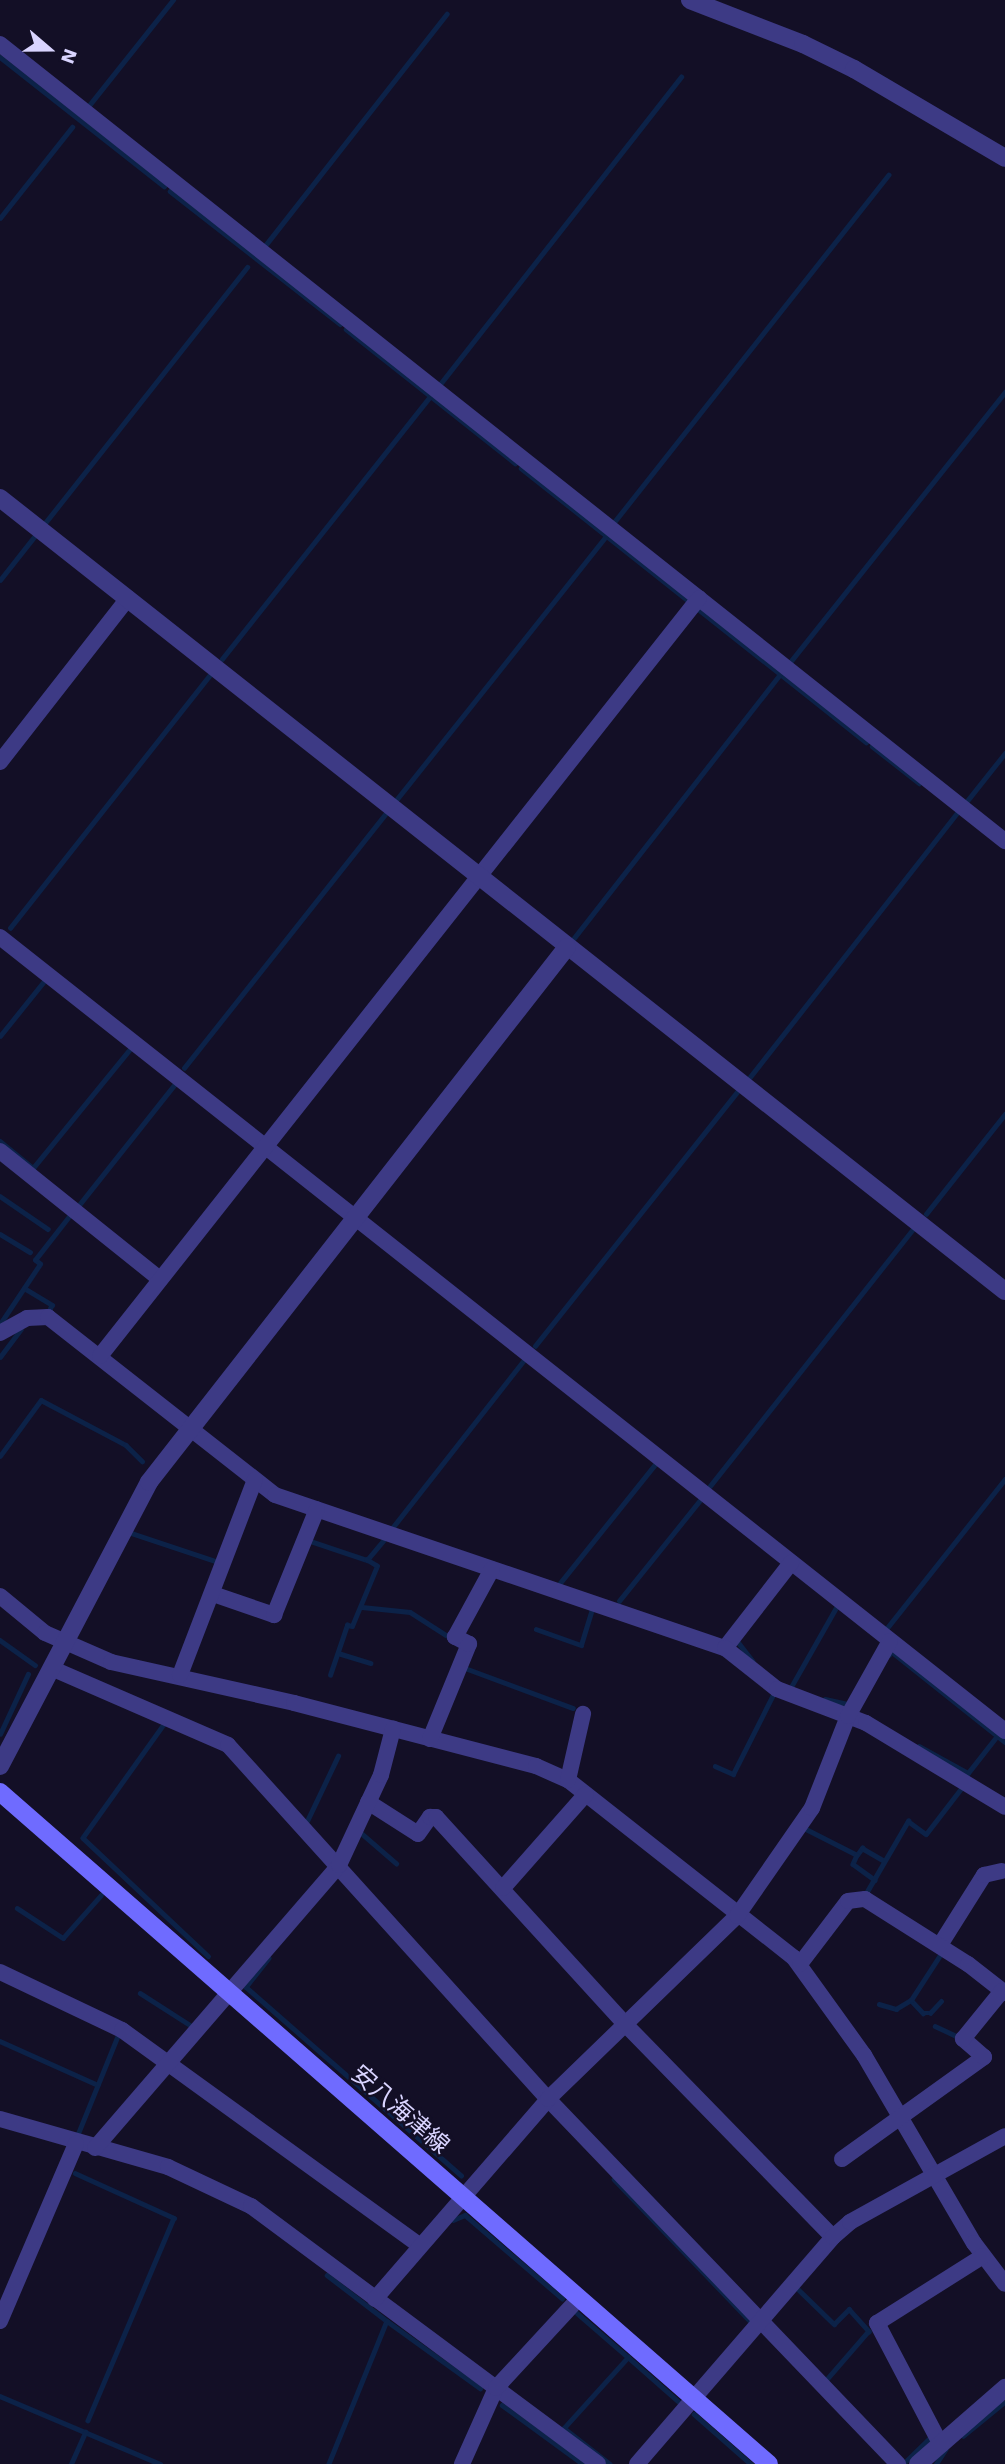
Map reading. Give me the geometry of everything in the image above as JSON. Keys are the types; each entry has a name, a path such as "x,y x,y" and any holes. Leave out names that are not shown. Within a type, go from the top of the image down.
{"main road":[{"name":"安八海津線","path":"0,1792 769,2464"}],"street":[{"path":"690,0 844,64 1005,158"},
{"path":"0,44 1005,841"},
{"path":"0,498 1005,1291"},
{"path":"0,762 128,598"},
{"path":"100,1356 699,598"},
{"path":"0,937 1005,1731"},
{"path":"0,1766 143,1492 189,1426 567,947"},
{"path":"0,1151 159,1279"},
{"path":"0,1333 27,1318 48,1317 275,1495 725,1648 777,1689 848,1716 1005,1807"},
{"path":"180,1675 213,1594 254,1480"},
{"path":"213,1594 274,1615 317,1509"},
{"path":"725,1648 791,1563"},
{"path":"429,1738 469,1644 455,1637 492,1569"},
{"path":"0,1596 25,1619 63,1642 111,1662 180,1675 429,1738 536,1766 568,1780 800,1964 844,2025 983,2256 1005,2284"},
{"path":"375,2299 548,2099 737,1916 812,1808 848,1716 890,1641"},
{"path":"51,1668 228,1745 548,2099 759,2324 898,2464"},
{"path":"568,1780 583,1714"},
{"path":"95,2148 226,1991 339,1865 368,1802 393,1729"},
{"path":"503,1888 586,1794"},
{"path":"368,1802 418,1834 430,1817 436,1817 626,2025 833,2237"},
{"path":"940,1945 984,1875 1004,1867"},
{"path":"800,1964 848,1901 865,1899 940,1945 1003,1992 963,2039 984,2057 842,2159"},
{"path":"0,1972 122,2030 420,2246"},
{"path":"0,2119 76,2144 168,2167 239,2200 598,2464"},
{"path":"638,2464 833,2237 850,2222 1005,2136"},
{"path":"0,2321 76,2144"},
{"path":"941,2445 877,2323 983,2256"},
{"path":"462,2464 496,2388 579,2298"},
{"path":"918,2464 1005,2388"}],"waterway":[{"path":"87,108 173,0"},
{"path":"264,247 447,14"},
{"path":"0,57 164,186"},
{"path":"441,383 681,77"},
{"path":"0,218 72,127"},
{"path":"615,521 888,175"},
{"path":"170,191 340,324"},
{"path":"45,523 247,267"},
{"path":"346,329 515,463"},
{"path":"791,661 1005,392"},
{"path":"222,659 431,395"},
{"path":"521,468 690,602"},
{"path":"397,799 606,536"},
{"path":"0,580 34,537"},
{"path":"697,608 866,742"},
{"path":"574,938 781,673"},
{"path":"10,928 209,676"},
{"path":"872,746 919,783"},
{"path":"967,801 1005,753"},
{"path":"750,1077 958,812"},
{"path":"184,1068 385,814"},
{"path":"0,1036 45,980"},
{"path":"0,1141 33,1168 131,1048"},
{"path":"79,1205 175,1084"},
{"path":"535,1346 737,1092"},
{"path":"926,1214 1005,1114"},
{"path":"0,1196 48,1229"},
{"path":"0,1324 40,1264 35,1260 71,1214"},
{"path":"710,1486 912,1230"},
{"path":"0,1234 30,1252"},
{"path":"24,1288 52,1305 49,1312"},
{"path":"0,1357 20,1330"},
{"path":"393,1527 524,1360"},
{"path":"0,1456 41,1400 126,1445 142,1461"},
{"path":"560,1583 656,1463"},
{"path":"887,1628 1005,1479"},
{"path":"619,1601 701,1499"},
{"path":"131,1533 218,1562"},
{"path":"310,1541 367,1560 383,1541"},
{"path":"330,1675 347,1625 352,1626 377,1566 367,1560"},
{"path":"791,1687 837,1606"},
{"path":"362,1607 410,1612 446,1635"},
{"path":"536,1629 581,1645 592,1610"},
{"path":"0,1640 35,1665"},
{"path":"738,1642 753,1661"},
{"path":"889,1655 891,1651 1005,1742"},
{"path":"338,1653 371,1663"},
{"path":"465,1668 573,1708"},
{"path":"0,1734 28,1674"},
{"path":"715,1766 733,1774 774,1693"},
{"path":"825,1699 848,1704"},
{"path":"165,1723 83,1838 208,1956"},
{"path":"919,1746 968,1773 997,1736"},
{"path":"307,1821 338,1756"},
{"path":"865,1895 908,1821 926,1834 963,1786"},
{"path":"806,1829 857,1855 862,1848 883,1860"},
{"path":"360,1832 396,1863"},
{"path":"857,1855 853,1864 875,1880"},
{"path":"17,1908 63,1938 101,1895"},
{"path":"879,2004 896,2009 911,2000 942,1952"},
{"path":"269,1958 246,1987 461,2175"},
{"path":"140,1993 190,2025"},
{"path":"911,2000 923,2013 930,2013 941,2001"},
{"path":"935,2026 959,2037"},
{"path":"77,2136 118,2035"},
{"path":"0,2041 98,2085"},
{"path":"75,2173 174,2218 88,2421"},
{"path":"614,2179 751,2322"},
{"path":"453,2220 465,2215 562,2298"},
{"path":"327,2275 387,2321 329,2464"},
{"path":"797,2288 834,2324 849,2309 869,2331 825,2382"},
{"path":"577,2313 628,2357"},
{"path":"387,2321 480,2388"},
{"path":"563,2429 628,2357 679,2402"},
{"path":"0,2396 160,2464"},
{"path":"963,2436 1003,2403"},
{"path":"502,2405 583,2464"},
{"path":"694,2414 751,2464"},
{"path":"564,2428 610,2464"},
{"path":"71,2464 85,2432"},
{"path":"906,2461 930,2438"},
{"path":"936,2464 945,2450"}]}
